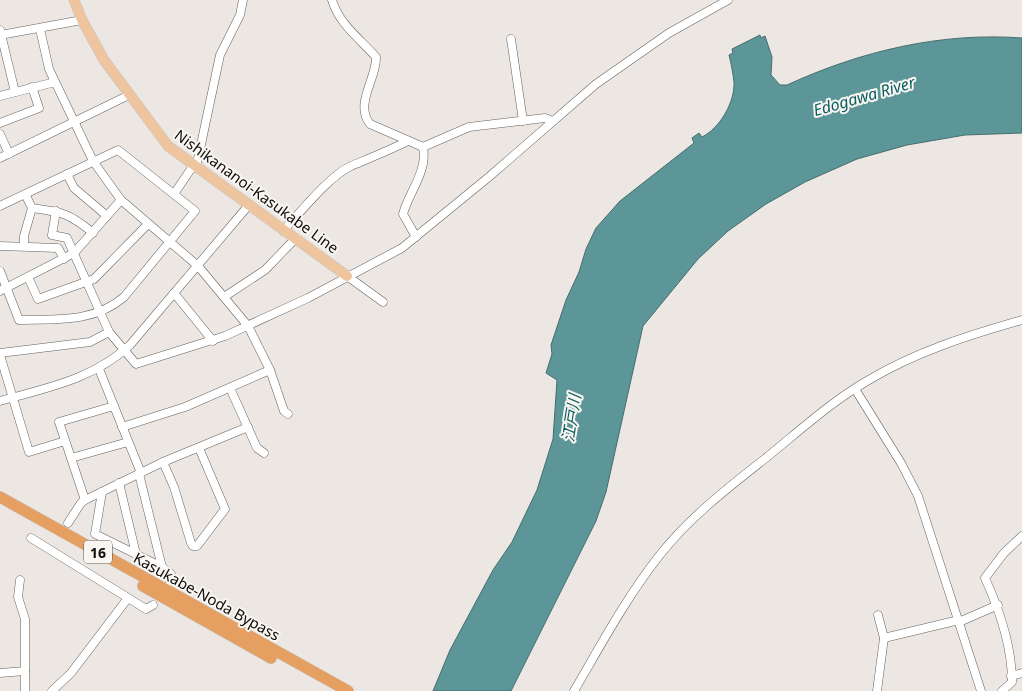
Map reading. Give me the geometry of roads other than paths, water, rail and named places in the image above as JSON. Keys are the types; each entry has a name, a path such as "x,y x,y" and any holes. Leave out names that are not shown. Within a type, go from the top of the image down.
{"highway":[{"name":"Kasukabe-Noda Bypass","path":"0,497 332,691"},
{"name":"Kasukabe-Noda Bypass","path":"0,506 348,691"}],"main road":[{"name":"Nishikananoi-Kasukabe Line","path":"74,0 82,20 104,60 168,146 194,167 347,276"}],"street":[{"path":"174,194 194,167 220,55 240,15 243,0"},
{"path":"332,0 335,12 376,57 376,67 364,103 367,120 370,124 423,147 469,127 545,118 552,121"},
{"path":"56,211 52,235 67,238 109,332 136,364 213,341 308,298 402,248 596,84 669,33 728,0"},
{"path":"15,92 0,33 40,29 82,20"},
{"path":"40,29 49,69 93,161 121,200 198,266 248,326 270,370 284,411 288,414"},
{"path":"511,39 523,121"},
{"path":"0,96 55,82"},
{"path":"0,122 39,108 32,88"},
{"path":"0,158 129,95"},
{"path":"0,134 9,154"},
{"path":"283,231 327,185 350,167 408,142"},
{"path":"416,237 403,214 418,182 424,152 423,147"},
{"path":"0,206 118,150 195,211 124,297 100,312 83,318 18,320 4,289 0,271"},
{"path":"67,174 74,188 107,216"},
{"path":"24,246 24,236 32,208 25,194"},
{"path":"4,289 74,253 121,200"},
{"path":"0,401 72,380 99,368 124,350 248,206"},
{"path":"32,208 62,212 76,219 93,233"},
{"path":"28,277 38,299 87,282 99,275 148,224"},
{"path":"224,297 265,270 295,239"},
{"path":"0,246 58,248 64,259"},
{"path":"347,276 383,302"},
{"path":"174,293 213,341"},
{"path":"574,691 625,605 670,543 706,507 732,485 855,389 920,354 1022,320"},
{"path":"65,441 29,452 0,354 90,342 109,332"},
{"path":"99,368 140,473 162,567"},
{"path":"122,427 185,407 270,370"},
{"path":"230,388 258,448 264,453"},
{"path":"855,389 902,463 916,491 981,691"},
{"path":"85,500 59,422 114,406"},
{"path":"68,524 81,503 85,500 163,462 248,426"},
{"path":"71,458 128,442"},
{"path":"163,462 174,487 191,542 193,546 197,546 225,509 198,448"},
{"path":"119,483 136,554"},
{"path":"102,492 95,534 162,567 172,574 170,581"},
{"path":"1002,691 1011,685 1006,637 998,605 985,578 1004,553 1022,536"},
{"path":"32,538 146,609 153,605"},
{"path":"20,580 18,597 25,619 25,691"},
{"path":"52,691 71,673 128,598"},
{"path":"884,638 959,621 998,605"},
{"path":"877,691 884,638 878,615"},
{"path":"0,673 26,672"},
{"path":"1011,676 1022,673"}],"water":[{"path":"760,35 761,38 765,36 772,57 771,75 780,85 787,85 844,62 902,46 962,38 1022,38 1022,133 965,135 907,145 857,159 805,182 766,204 728,231 698,259 643,326 606,492 596,521 511,691 433,691 450,650 493,570 512,542 537,490 553,439 557,380 546,373 552,354 551,345 566,300 596,228 620,201 694,143 692,138 699,133 702,137 715,127 725,114 734,90 734,79 729,55 733,53 732,49"}],"water label":[{"name":"Edogawa River","path":"864,96"},
{"name":"江戸川","path":"571,418"}]}
